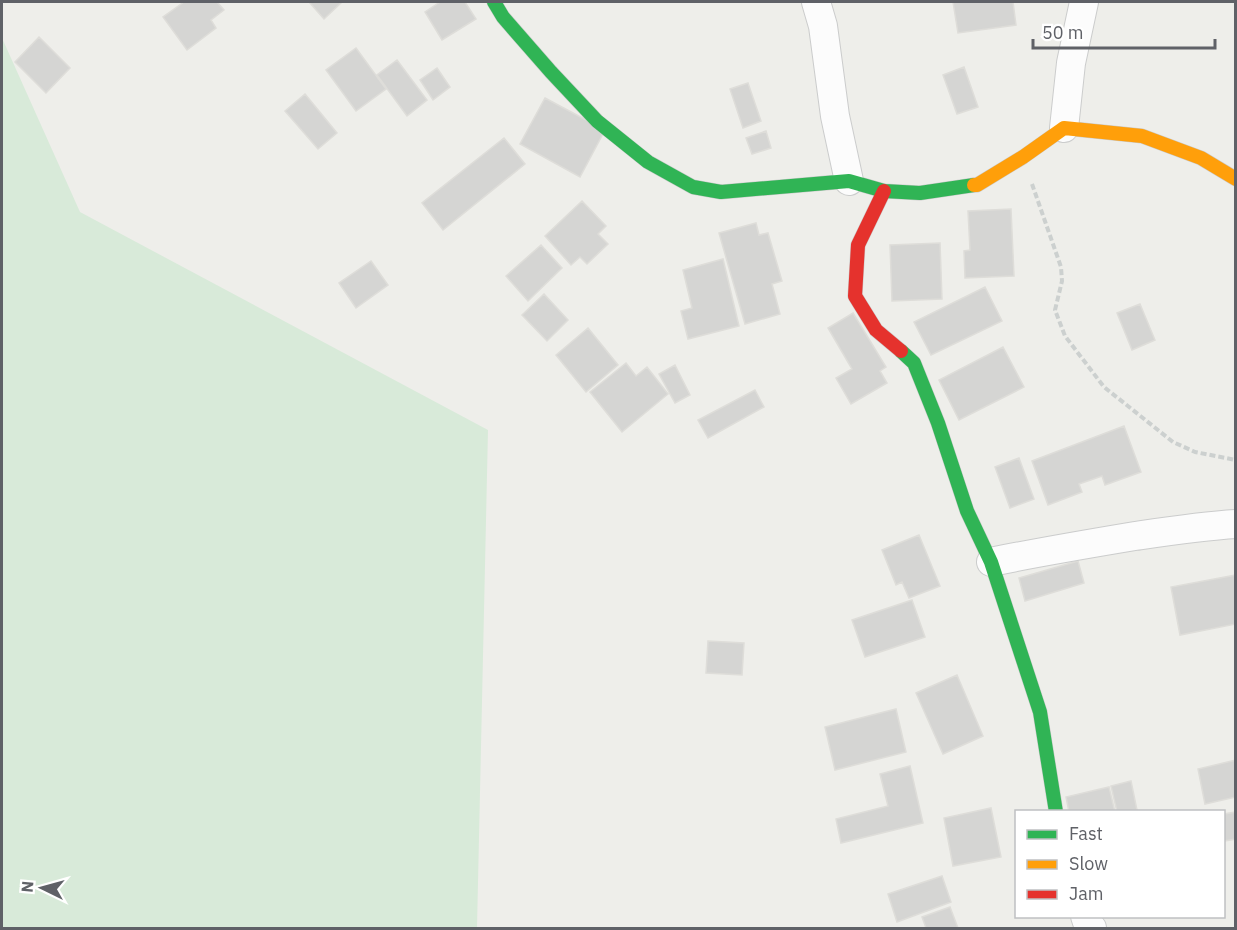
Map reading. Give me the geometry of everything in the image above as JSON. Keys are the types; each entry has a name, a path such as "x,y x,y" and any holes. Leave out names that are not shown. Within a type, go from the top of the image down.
{"street":[{"path":"494,2 503,17 597,121 648,162 693,187 721,192 849,181 884,191 920,193 977,185 1064,128 1142,136 1201,158 1236,179"},
{"path":"816,2 823,26 835,116 849,181"},
{"path":"1064,128 1071,63 1084,2"},
{"path":"884,191 858,245 855,296 876,330 914,363 938,423 967,510 991,562 1040,712 1056,810"},
{"path":"991,562 1053,549 1203,526 1236,524"}],"path":[{"path":"1023,157 1061,267 1062,281 1055,310 1065,336 1104,387 1173,442 1195,452 1236,460"}],"green space":[{"path":"2,38 80,212 488,430 477,928 2,928"}],"building":[{"path":"184,2 217,2 224,10 211,20 216,28 187,50 163,17"},
{"path":"309,2 342,2 324,19"},
{"path":"440,2 465,2 476,19 442,40 425,12"},
{"path":"953,2 1013,2 1016,25 958,33"},
{"path":"39,37 70,68 46,93 15,62"},
{"path":"356,48 386,89 356,111 326,70"},
{"path":"397,60 427,100 407,116 377,75"},
{"path":"964,67 978,107 957,114 943,75"},
{"path":"437,68 450,87 433,100 420,80"},
{"path":"748,83 761,121 743,128 730,89"},
{"path":"305,94 337,133 318,149 285,111"},
{"path":"545,98 605,130 580,177 520,144"},
{"path":"766,131 771,148 752,154 746,138"},
{"path":"504,138 525,164 443,230 422,203"},
{"path":"582,201 606,226 598,234 608,244 587,264 580,257 571,265 545,236"},
{"path":"1011,209 1014,276 965,278 964,251 970,250 968,211"},
{"path":"756,223 759,235 768,233 782,281 772,284 780,314 745,324 719,233"},
{"path":"940,243 942,299 892,301 890,245"},
{"path":"541,245 562,268 528,301 506,276"},
{"path":"723,259 739,326 688,339 681,311 692,308 683,270"},
{"path":"371,261 388,285 356,308 339,283"},
{"path":"985,287 1002,321 931,355 914,322"},
{"path":"544,294 568,320 547,341 522,315"},
{"path":"1140,304 1155,340 1132,350 1117,313"},
{"path":"853,313 886,367 880,371 887,383 851,404 836,378 852,369 828,328"},
{"path":"588,328 618,365 586,392 556,355"},
{"path":"1003,347 1024,387 959,420 939,380"},
{"path":"626,363 636,376 647,367 668,394 622,432 590,392"},
{"path":"675,365 690,395 675,403 659,374"},
{"path":"755,390 764,407 708,438 698,420"},
{"path":"1124,426 1141,472 1105,485 1102,476 1079,484 1082,492 1048,505 1032,461"},
{"path":"1019,458 1034,499 1010,508 995,467"},
{"path":"919,535 940,586 909,598 902,582 896,585 882,550"},
{"path":"1078,561 1084,583 1025,601 1019,578"},
{"path":"1236,575 1236,624 1180,635 1171,587"},
{"path":"912,600 925,637 865,657 852,620"},
{"path":"708,641 744,643 742,675 706,673"},
{"path":"957,675 983,736 943,754 916,693"},
{"path":"896,709 906,752 835,770 825,727"},
{"path":"1236,760 1236,797 1205,804 1198,769"},
{"path":"910,766 923,823 841,843 836,819 888,806 880,774"},
{"path":"1131,781 1137,810 1117,810 1111,786"},
{"path":"1109,787 1115,810 1069,810 1066,797"},
{"path":"991,808 1001,857 953,866 944,818"},
{"path":"1236,812 1236,839 1225,841 1225,814"},
{"path":"942,876 951,902 897,922 888,894"},
{"path":"950,907 958,928 926,928 922,917"}],"traffic: fast":[{"path":"494,2 503,17 597,121 648,162 693,187 721,192 849,181 884,191 920,193 974,185"},
{"path":"901,351 914,363 938,423 967,511 991,562 1040,712 1056,810"}],"traffic: slow":[{"path":"974,185 1023,157 1064,128 1142,136 1201,158 1236,179"}],"traffic: jam":[{"path":"884,191 858,245 855,296 876,330 901,351"}]}
